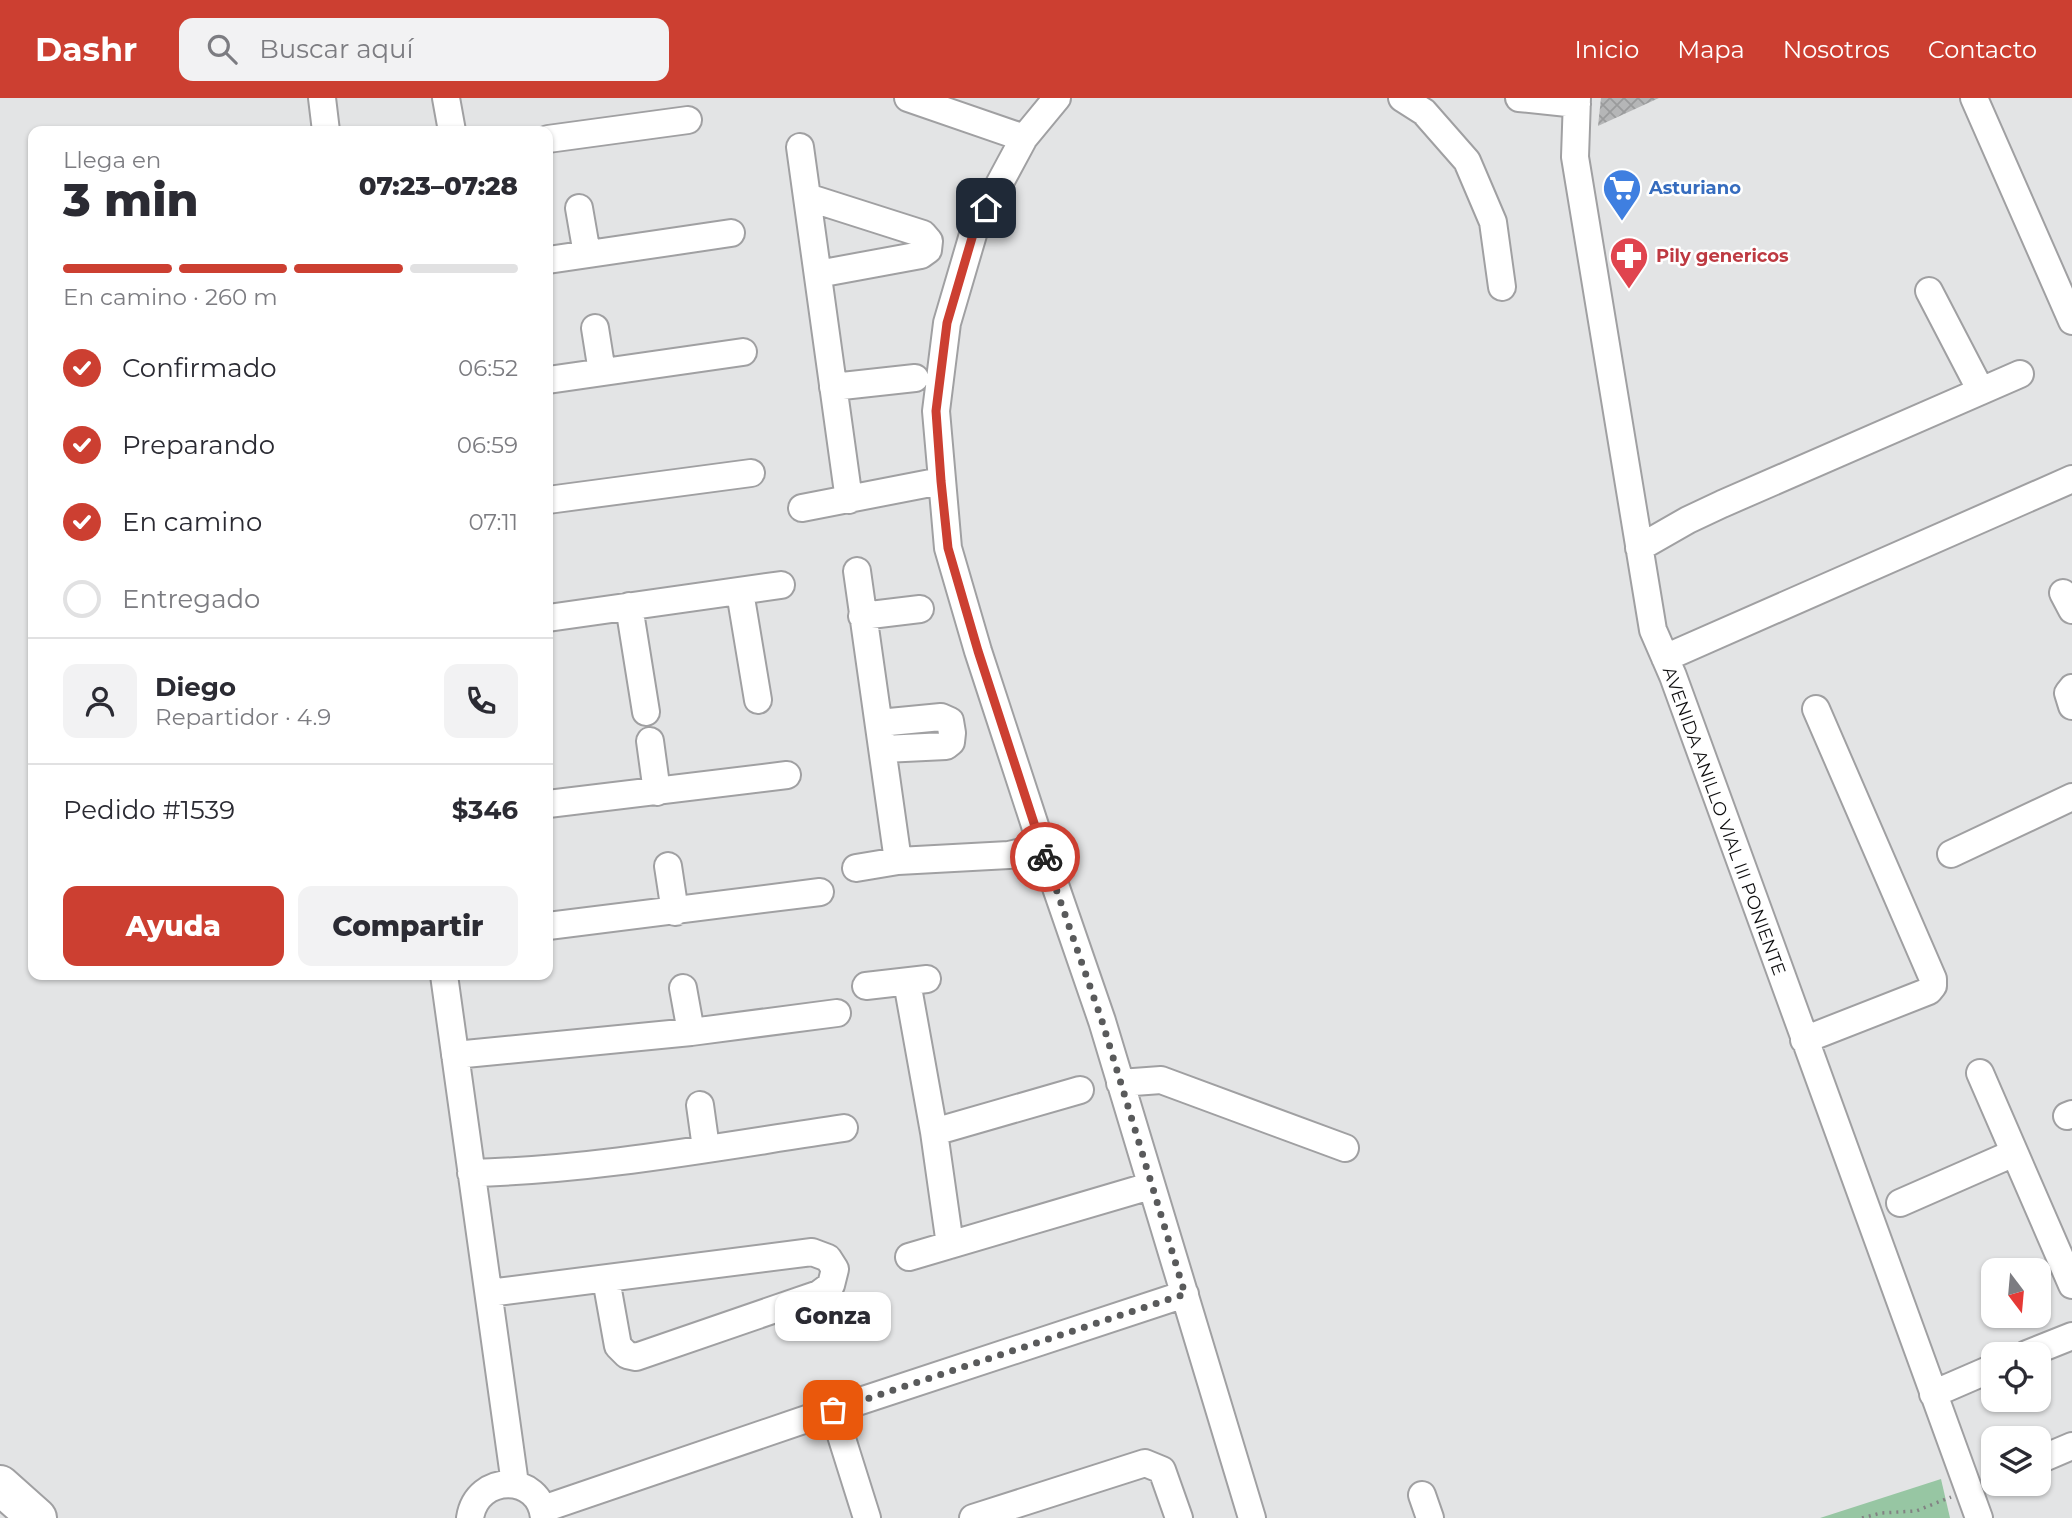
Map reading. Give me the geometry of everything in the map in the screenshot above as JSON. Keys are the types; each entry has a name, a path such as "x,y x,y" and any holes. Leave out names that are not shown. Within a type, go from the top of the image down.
{"highway":[{"path":"0,1485 37,1518"}],"street":[{"path":"322,98 325,126"},
{"path":"446,98 451,126"},
{"path":"908,98 1024,138"},
{"path":"1057,98 1024,138 974,231 947,323 936,411 948,548 978,651 1102,1021 1252,1518"},
{"path":"1402,98 1424,112 1467,162 1493,222 1502,287"},
{"path":"1519,98 1577,101"},
{"path":"1974,98 2072,321"},
{"name":"AVENIDA ANILLO VIAL III PONIENTE","path":"1577,101 1575,157 1653,630 1979,1518"},
{"path":"553,138 688,120"},
{"path":"800,146 849,500"},
{"path":"807,197 923,234 929,241 928,250 921,255 818,274"},
{"path":"579,208 587,254"},
{"path":"553,259 731,233"},
{"path":"1929,291 1981,391"},
{"path":"595,328 602,372"},
{"path":"553,379 743,352"},
{"path":"1639,548 1722,504 2020,374"},
{"path":"833,387 915,378"},
{"path":"553,499 751,473"},
{"path":"1665,658 2072,479"},
{"path":"802,508 941,481"},
{"path":"857,571 898,861"},
{"path":"553,617 781,585"},
{"path":"740,592 758,700"},
{"path":"629,606 646,712"},
{"path":"862,616 920,609"},
{"path":"2072,688 2068,693 2072,706"},
{"path":"1804,1040 1929,991 1933,986 1933,979 1816,709"},
{"path":"879,723 941,717 950,721 951,742 946,746 884,749"},
{"path":"650,741 657,792"},
{"path":"553,803 787,775"},
{"path":"1951,854 2072,797"},
{"path":"856,868 898,861 1009,855 1042,847"},
{"path":"668,866 675,912"},
{"path":"553,925 820,892"},
{"path":"445,980 515,1484"},
{"path":"866,986 917,980 950,1245"},
{"path":"683,988 691,1032"},
{"path":"455,1055 691,1032 837,1013"},
{"path":"1980,1073 2072,1285"},
{"path":"1120,1083 1161,1080 1345,1148"},
{"path":"934,1132 1080,1090"},
{"path":"700,1105 706,1149"},
{"path":"471,1173 529,1170 706,1149 844,1128"},
{"path":"1900,1203 2014,1153"},
{"path":"909,1257 1150,1186"},
{"path":"489,1293 812,1252 828,1258 835,1269 831,1284 819,1294 636,1357 627,1355 618,1346 606,1279"},
{"path":"470,1518 471,1509 478,1498 488,1489 502,1484 515,1484 527,1489 537,1498 544,1514 833,1410 1185,1294"},
{"path":"2051,1344 2072,1336"},
{"path":"1933,1394 1981,1373"},
{"path":"833,1410 867,1518"},
{"path":"2051,1455 2072,1446"},
{"path":"973,1518 1145,1463 1162,1470 1179,1518"}],"path":[{"path":"1863,1518 1881,1513 1916,1511 1969,1490"}],"green space":[{"path":"1941,1479 1950,1518 1820,1518"}],"building":[{"path":"1601,98 1659,98 1598,126"}],"way so far":[{"path":"833,1410 1185,1294 1102,1021 1045,857"}],"place":[{"name":"Asturiano","path":"1622,222"},
{"name":"Pily genericos","path":"1629,290"},
{"name":"Gonza","path":"833,1410"}],"route":[{"path":"986,208 974,231 947,323 936,411 941,481 948,548 978,651 1045,857"}]}
